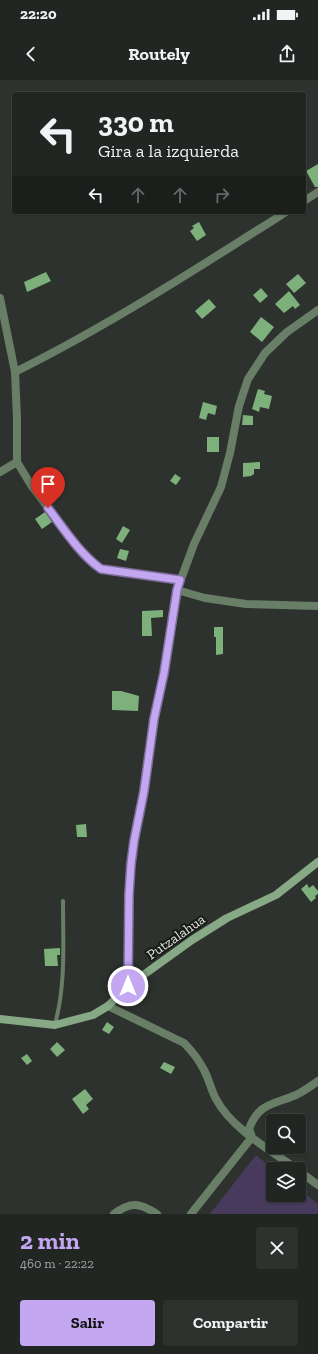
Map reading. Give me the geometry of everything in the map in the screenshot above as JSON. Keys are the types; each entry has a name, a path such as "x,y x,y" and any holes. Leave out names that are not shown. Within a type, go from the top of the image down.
{"street":[{"path":"306,200 318,192"},
{"path":"15,372 64,347 191,273 283,214"},
{"path":"0,298 15,372 17,462 31,485 82,553 101,569 180,580"},
{"path":"128,986 129,894 131,864 144,791 154,719 164,673 177,590 194,544 221,487 230,453 239,406 248,379 265,353 287,332 318,310"},
{"path":"0,472 17,462"},
{"path":"177,590 205,598 246,604 318,606"},
{"name":"Putzalahua","path":"0,1019 55,1026 93,1015 108,1006 128,986 192,940 227,918 276,895 318,862"},
{"path":"108,1006 184,1043 193,1052 204,1071 216,1099 236,1124 287,1162"},
{"path":"252,1136 249,1129 251,1124 257,1114 270,1103 297,1094 318,1081"},
{"path":"191,1214 252,1136"},
{"path":"306,1176 318,1184"},
{"path":"114,1214 123,1207 138,1204 157,1214"}],"lane":[{"path":"55,1026 63,972 63,902"}],"shaded area":[{"path":"256,1155 266,1163 266,1202 306,1202 306,1195 318,1204 318,1214 210,1214"}],"building":[{"path":"318,164 318,187 315,187 306,171"},
{"path":"199,222 206,235 197,241 190,231 194,228 192,226"},
{"path":"46,272 51,281 27,292 24,282"},
{"path":"298,274 306,283 294,293 286,284"},
{"path":"261,288 268,296 260,303 253,295"},
{"path":"289,291 300,305 295,309 293,306 284,313 275,304"},
{"path":"209,299 216,307 202,319 195,311"},
{"path":"261,317 274,327 262,342 250,332"},
{"path":"258,389 265,391 264,394 272,396 269,409 260,407 259,412 252,409"},
{"path":"203,402 217,406 215,415 208,413 206,420 199,418"},
{"path":"243,415 253,416 253,425 242,425"},
{"path":"207,437 219,437 219,452 207,452"},
{"path":"260,462 260,469 254,469 254,474 243,477 243,463"},
{"path":"175,474 181,478 176,485 170,481"},
{"path":"45,512 52,522 42,529 35,519"},
{"path":"123,526 130,530 122,543 116,539"},
{"path":"120,549 129,551 126,561 117,558"},
{"path":"163,610 163,617 151,618 152,636 142,636 142,611"},
{"path":"214,627 223,627 223,654 216,655 216,637 214,637"},
{"path":"112,691 121,691 139,696 138,711 112,710"},
{"path":"86,824 87,837 77,837 76,825"},
{"path":"307,884 309,888 313,885 318,891 318,894 315,896 316,898 311,902 301,889"},
{"path":"60,948 60,955 57,955 58,966 45,966 44,949"},
{"path":"107,1022 114,1027 109,1034 102,1030"},
{"path":"57,1042 65,1050 57,1057 50,1049"},
{"path":"27,1054 32,1061 27,1065 21,1058"},
{"path":"164,1062 175,1067 171,1074 160,1068"},
{"path":"85,1089 93,1099 86,1105 89,1109 83,1114 72,1099"}],"route":[{"path":"48,508 82,553 101,569 180,580 177,590 164,673 154,719 144,791 131,864 129,894 128,986"}]}
